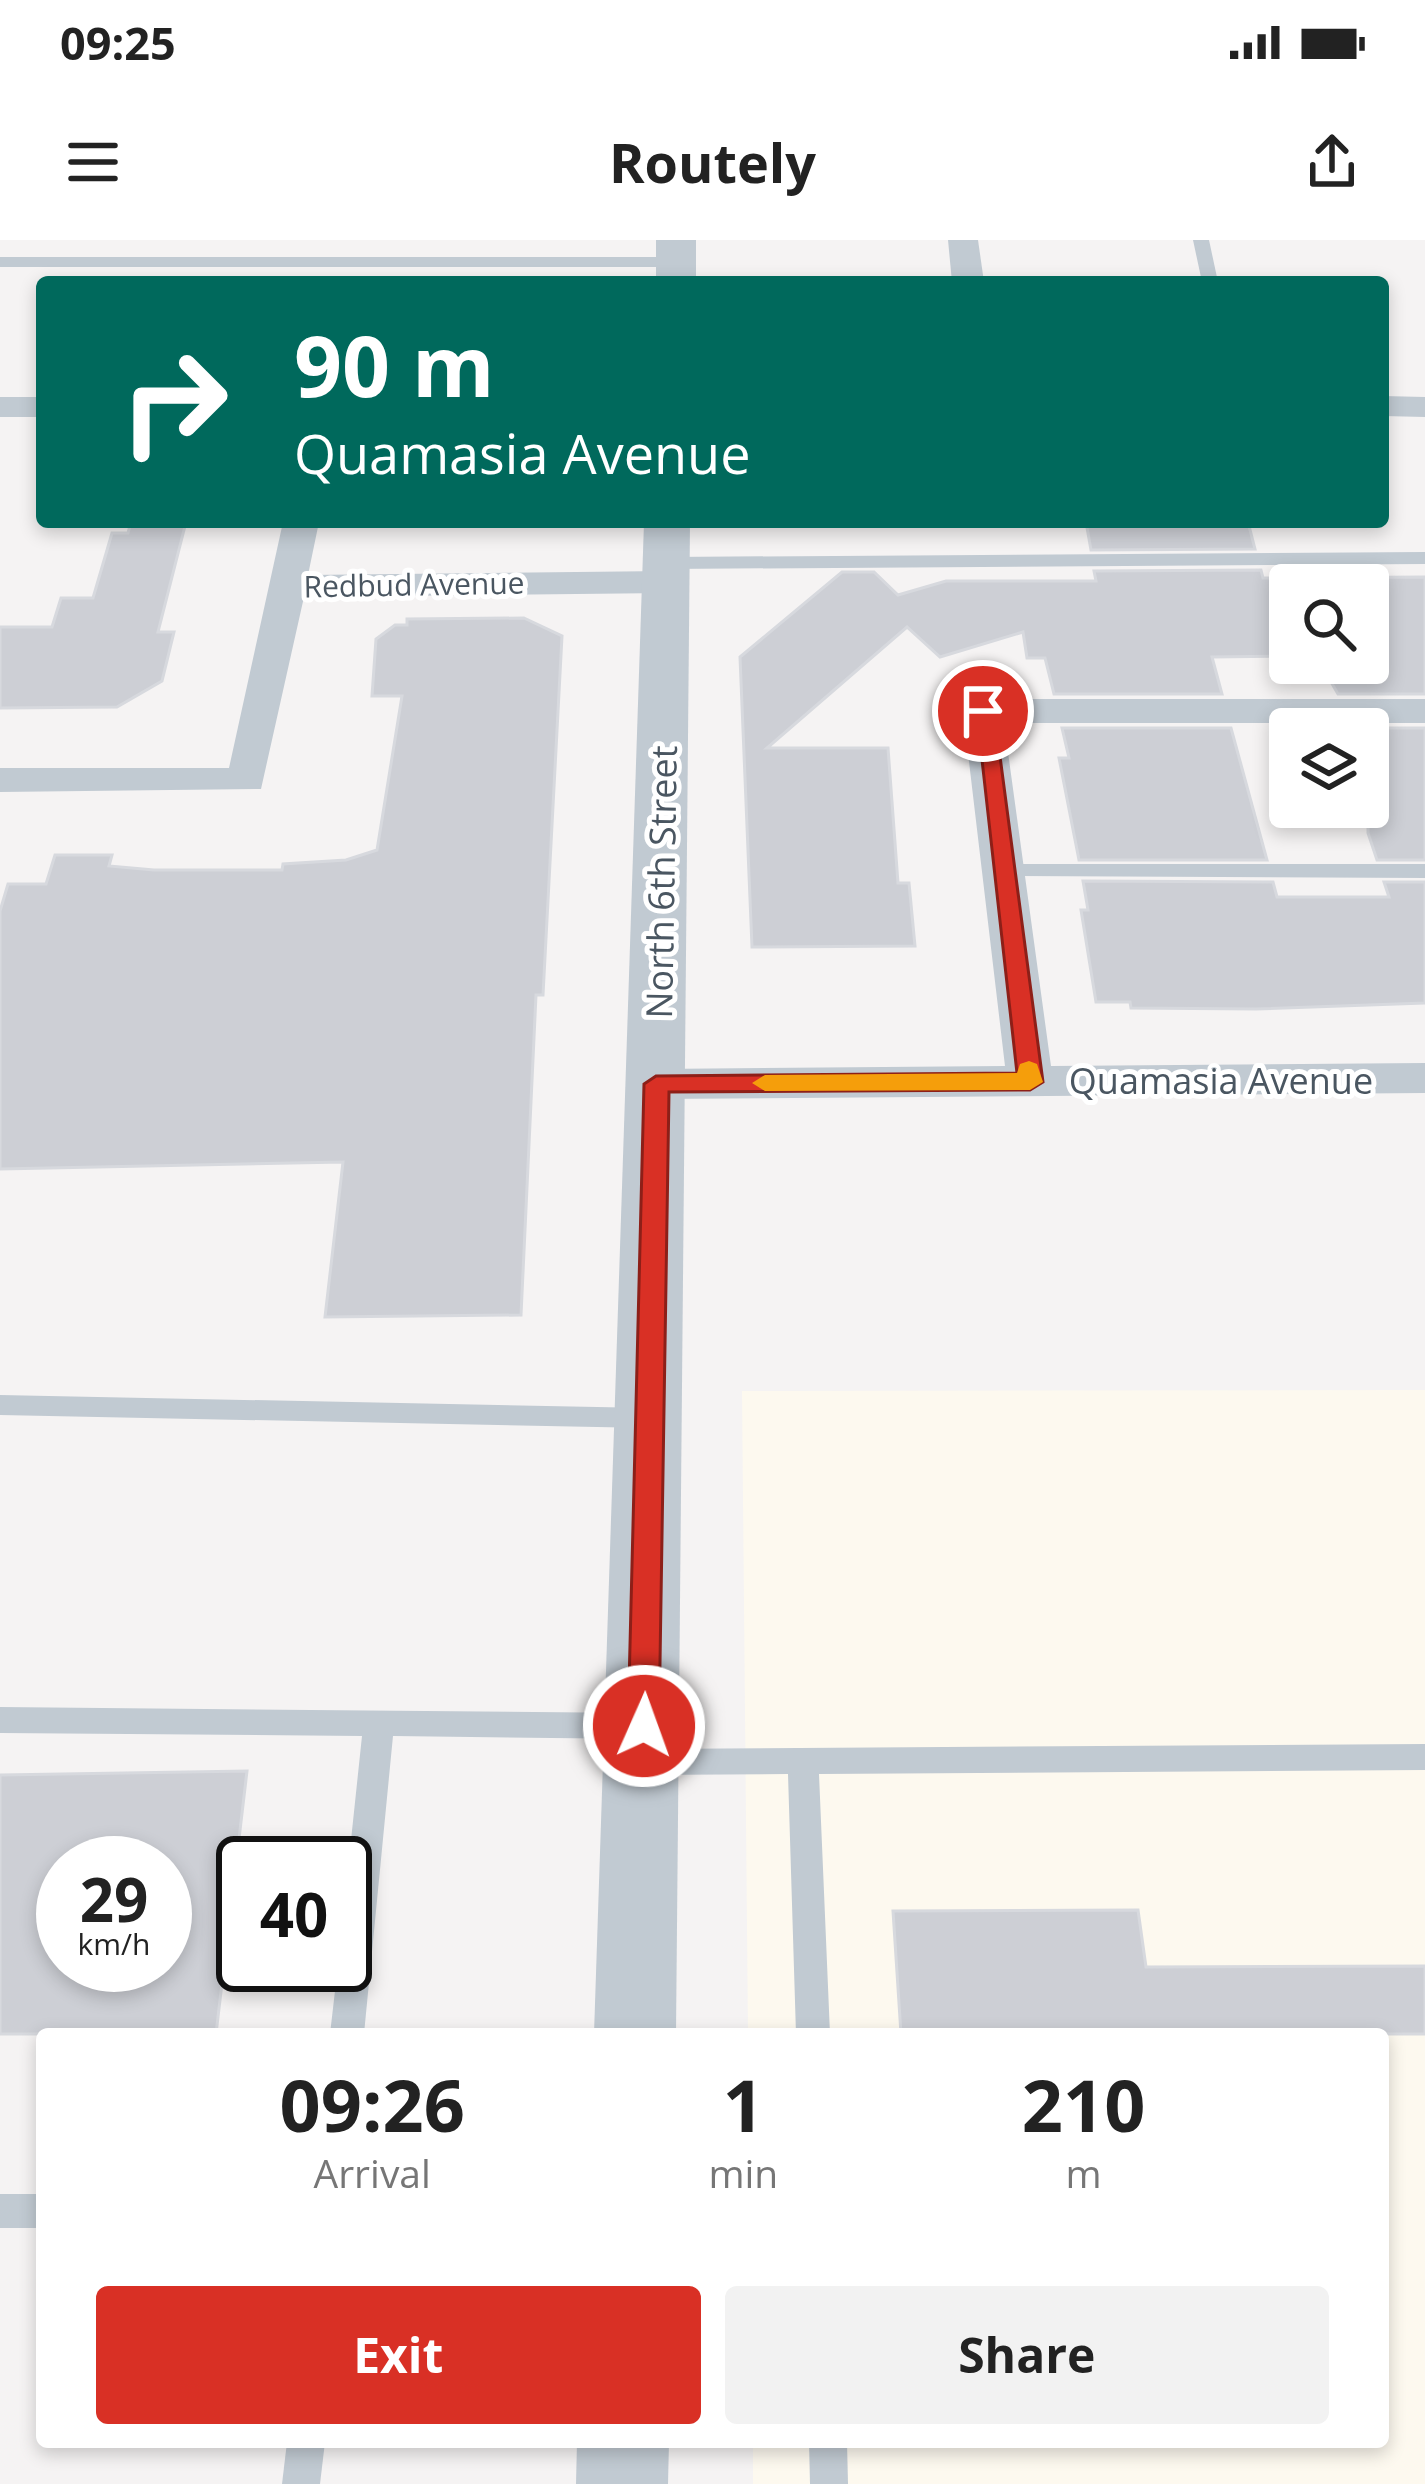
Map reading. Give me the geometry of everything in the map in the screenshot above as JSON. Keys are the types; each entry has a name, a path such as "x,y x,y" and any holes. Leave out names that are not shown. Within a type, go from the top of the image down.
{"street":[{"path":"963,240 967,276"},
{"path":"1389,406 1425,406"},
{"path":"0,407 36,407"},
{"name":"Redbud Avenue","path":"0,780 247,780 294,553 483,567 667,554"},
{"name":"North 6th Street","path":"635,2028 652,1418 667,554"},
{"path":"1030,1082 983,711 1425,711"},
{"name":"Quamasia Avenue","path":"656,1084 1425,1078"},
{"path":"622,2484 623,2448"}],"lane":[{"path":"1201,240 1209,276"},
{"path":"0,262 677,262"},
{"path":"667,554 1425,558"},
{"path":"1004,871 1425,871"},
{"path":"0,1405 652,1418"},
{"path":"0,1720 379,1721 803,1761 1425,1757"},
{"path":"348,2028 379,1721"},
{"path":"803,1761 813,2028"},
{"path":"0,2211 36,2211"},
{"path":"302,2484 305,2448"},
{"path":"828,2448 830,2484"}],"shaded area":[{"path":"1425,1390 1425,2484 753,2484 753,2448 1389,2448 1389,2028 748,2028 742,1391"}],"building":[{"path":"129,528 184,528 158,632 174,632 162,681 117,707 0,708 0,627 52,627 61,598 93,598 112,533 128,533"},
{"path":"1087,528 1250,528 1255,549 1091,550"},
{"path":"1261,570 1263,578 1269,578 1269,656 1212,657 1222,694 1054,694 1045,658 1027,658 1023,632 940,657 907,627 767,748 888,748 898,883 909,883 915,946 752,947 740,657 842,572 874,572 898,595 946,581 1096,581 1094,571"},
{"path":"1389,577 1425,577 1425,694 1338,694 1332,684 1389,684"},
{"path":"524,618 562,636 543,995 536,995 521,1315 325,1317 343,1162 0,1169 0,911 8,884 46,884 55,855 112,855 109,866 154,870 282,870 283,864 346,860 377,850 402,696 372,696 376,639 395,625 407,625 407,619"},
{"path":"1062,728 1231,728 1267,860 1079,860 1059,758 1069,758"},
{"path":"1389,728 1425,728 1425,860 1377,860 1368,828 1389,828"},
{"path":"1083,881 1273,882 1277,897 1389,897 1384,882 1425,882 1425,1003 1256,1009 1131,1008 1130,1002 1096,1002 1081,910 1088,910"},
{"path":"247,1771 239,1836 216,1836 216,1992 221,1992 217,2028 36,2028 36,2034 0,2034 0,1775"},
{"path":"1138,1910 1146,1967 1425,1966 1425,2034 1389,2034 1389,2028 901,2028 893,1911"}],"slow traffic":[{"path":"765,1083 1030,1082 1029,1069"}],"route":[{"path":"644,1726 656,1084 1030,1082 983,711"}]}
